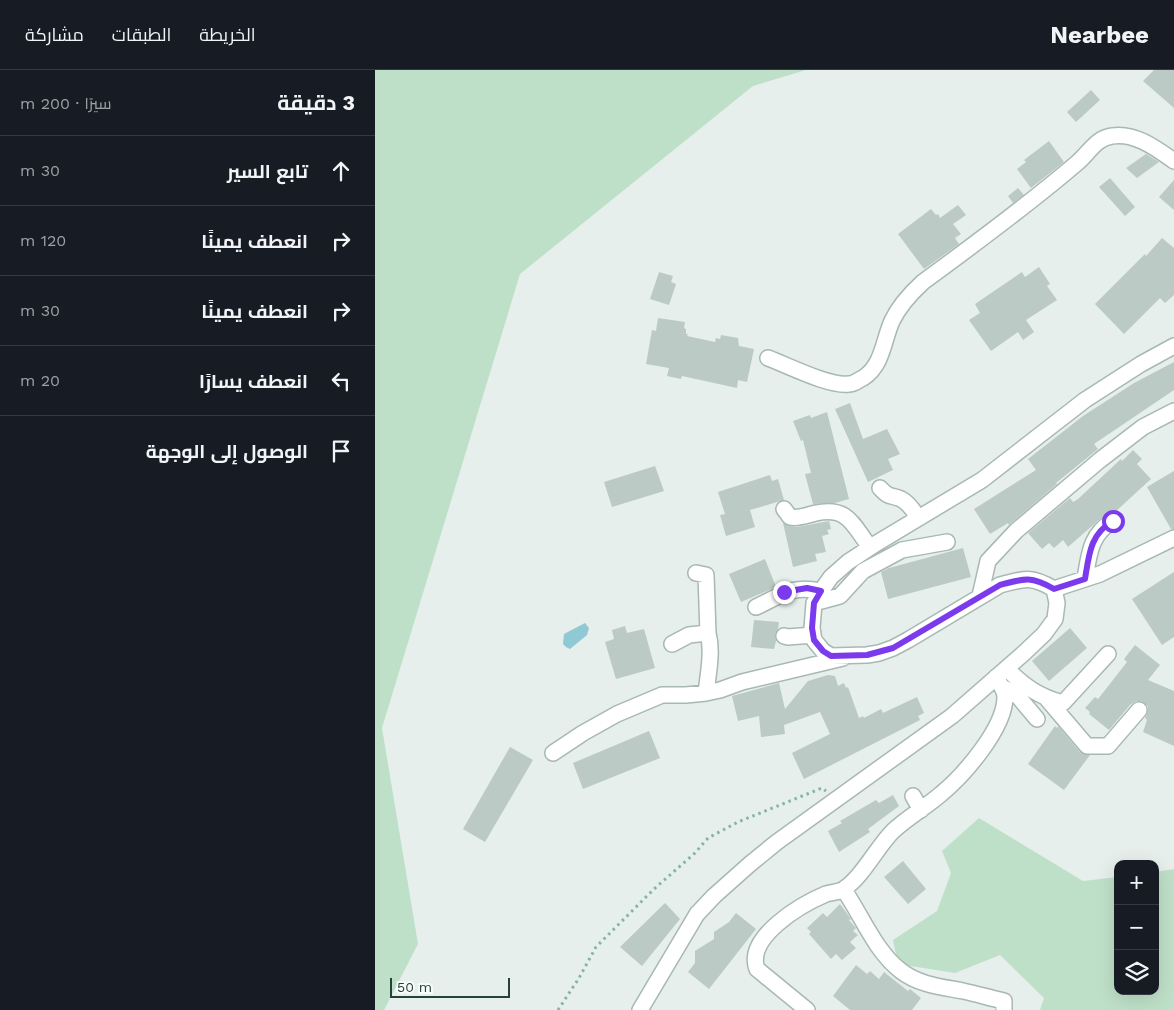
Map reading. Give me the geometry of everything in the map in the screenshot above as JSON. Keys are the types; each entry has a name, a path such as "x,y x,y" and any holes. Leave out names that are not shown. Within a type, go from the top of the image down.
{"street":[{"path":"768,358 807,375 848,384 856,382 870,372 878,362 892,320 912,292 1060,178 1085,157 1098,141 1112,136 1137,139 1174,161"},
{"path":"640,1010 697,914 750,864 835,799 952,716 1001,677 1044,634 1055,619 1057,603 1054,589 1039,580 1016,580 1000,585 979,596 893,648 879,653 831,656 823,651 814,640 812,628 818,597 831,577 848,562 870,547 982,480 1085,400 1141,364 1174,346"},
{"path":"979,596 988,560 1017,531 1100,460 1143,427 1174,411"},
{"path":"879,488 887,496 901,499 912,508 918,518"},
{"path":"784,509 790,517 797,519 825,512 838,512 850,519 870,547"},
{"path":"1085,579 1094,538 1105,526 1113,521"},
{"path":"1054,589 1085,579 1131,560 1174,538"},
{"path":"756,607 784,592 807,588 818,597 840,596 863,571 902,550 947,542"},
{"path":"696,573 706,575 710,650 706,693"},
{"path":"672,644 689,635 708,633"},
{"path":"784,636 813,635"},
{"path":"1001,677 1023,685 1047,699 1063,703 1109,654"},
{"path":"553,753 583,733 648,700 662,695 706,693 742,682 856,655"},
{"path":"1001,677 1037,719"},
{"path":"807,1010 757,968 755,954 759,944 790,914 828,893 844,890 904,821 921,810 958,779 984,746 1003,710 1005,696 1001,677"},
{"path":"1047,699 1087,746 1108,746 1139,710"},
{"path":"913,796 921,810"},
{"path":"844,890 857,908 865,926 878,945 901,971 922,983 1004,1001 1004,1010"}],"path":[{"path":"558,1010 596,947 709,838 738,822 822,788 835,799"}],"green space":[{"path":"375,70 806,70 753,86 520,274 382,728 418,944 384,1010 375,1010"},
{"path":"979,818 1083,881 1114,877 1114,995 1159,995 1159,871 1174,869 1174,1010 1040,1010 1044,998 1000,955 955,973 898,964 893,940 937,911 951,873 942,851"}],"water":[{"path":"585,623 589,628 587,635 570,649 566,647 563,644 564,634"}],"building":[{"path":"1154,70 1174,70 1174,108 1143,81"},
{"path":"1091,90 1100,100 1076,122 1067,112"},
{"path":"1049,141 1064,162 1031,188 1017,169 1026,162 1024,160"},
{"path":"1146,154 1159,162 1137,178 1126,168"},
{"path":"1110,178 1135,207 1125,216 1099,187"},
{"path":"1174,180 1174,210 1159,197"},
{"path":"1018,188 1024,195 1013,203 1008,196"},
{"path":"958,205 966,215 953,224 961,234 955,238 959,244 924,269 898,234 931,209 940,218"},
{"path":"1162,238 1174,248 1174,295 1165,303 1160,298 1124,334 1095,304 1145,254 1146,256"},
{"path":"1039,267 1050,284 1047,286 1057,300 1026,320 1034,332 1023,340 1018,332 991,351 969,320 980,313 975,304 1022,272 1025,277"},
{"path":"659,272 673,276 671,282 676,284 669,305 650,299"},
{"path":"658,318 685,322 684,328 686,329 686,334 688,334 687,336 715,342 716,338 720,339 721,335 738,338 739,346 754,349 747,382 738,380 737,388 682,376 681,379 667,376 669,368 646,364 652,330 656,331"},
{"path":"1174,362 1174,390 1094,444 1098,449 1009,525 1008,523 990,534 974,509 1036,470 1028,459 1083,416 1134,383"},
{"path":"850,403 863,439 887,429 900,454 888,459 893,470 868,482 835,409"},
{"path":"827,412 849,499 835,503 813,504 805,474 811,473 803,440 801,441 793,421 810,415 811,418"},
{"path":"1133,450 1142,459 1137,464 1151,479 1115,512 1108,513 1068,547 1063,540 1054,548 1049,543 1042,549 1028,533 1070,498 1073,502 1078,499"},
{"path":"655,466 664,491 612,507 604,482"},
{"path":"1174,471 1174,529 1171,529 1147,487"},
{"path":"770,475 772,481 778,479 784,500 750,510 755,527 726,536 720,515 725,514 718,492"},
{"path":"829,521 831,529 827,530 829,534 822,536 826,552 815,554 817,561 793,567 783,523 797,527"},
{"path":"963,548 971,577 888,599 881,572 889,568"},
{"path":"765,559 776,587 741,602 729,574"},
{"path":"1174,572 1174,637 1162,645 1132,599"},
{"path":"754,620 779,622 775,634 774,649 751,647"},
{"path":"625,626 627,633 644,629 655,668 616,679 605,642 614,639 612,630"},
{"path":"1070,628 1087,648 1049,681 1032,661"},
{"path":"1135,645 1160,665 1148,680 1174,691 1174,746 1143,732 1147,720 1145,718 1148,706 1141,701 1136,701 1130,705 1109,730 1089,714 1090,712 1085,708 1095,697 1098,699 1127,662 1124,659"},
{"path":"828,675 835,676 838,686 844,683 846,688 848,687 859,718 863,716 864,718 881,709 883,713 917,697 924,713 918,716 920,720 804,779 792,753 830,734 820,712 784,725 785,734 761,737 759,716 738,721 732,696 779,683 785,709 808,681"},
{"path":"1055,726 1057,728 1058,726 1080,752 1090,755 1064,790 1028,764"},
{"path":"649,731 660,758 583,789 573,763"},
{"path":"510,747 533,760 485,842 463,829"},
{"path":"893,795 899,806 868,829 870,832 839,852 828,831 842,823 840,821 876,800 879,803"},
{"path":"903,861 926,889 908,904 884,877"},
{"path":"665,903 680,919 642,966 620,947"},
{"path":"840,904 856,928 853,931 858,935 850,942 856,948 842,960 836,954 831,959 809,934 811,932 807,928 823,913 827,917"},
{"path":"736,913 756,929 709,989 688,972 695,963 695,951 714,939 714,932 729,922"},
{"path":"856,965 867,974 870,971 879,979 884,972 908,991 910,989 921,998 912,1010 850,1010 833,996"}],"route":[{"path":"784,592 807,588 821,591 814,603 812,628 814,640 823,651 831,656 879,653 908,640 1000,585 1016,580 1029,579 1039,580 1054,589 1085,579 1094,538 1105,526 1113,521"}]}
